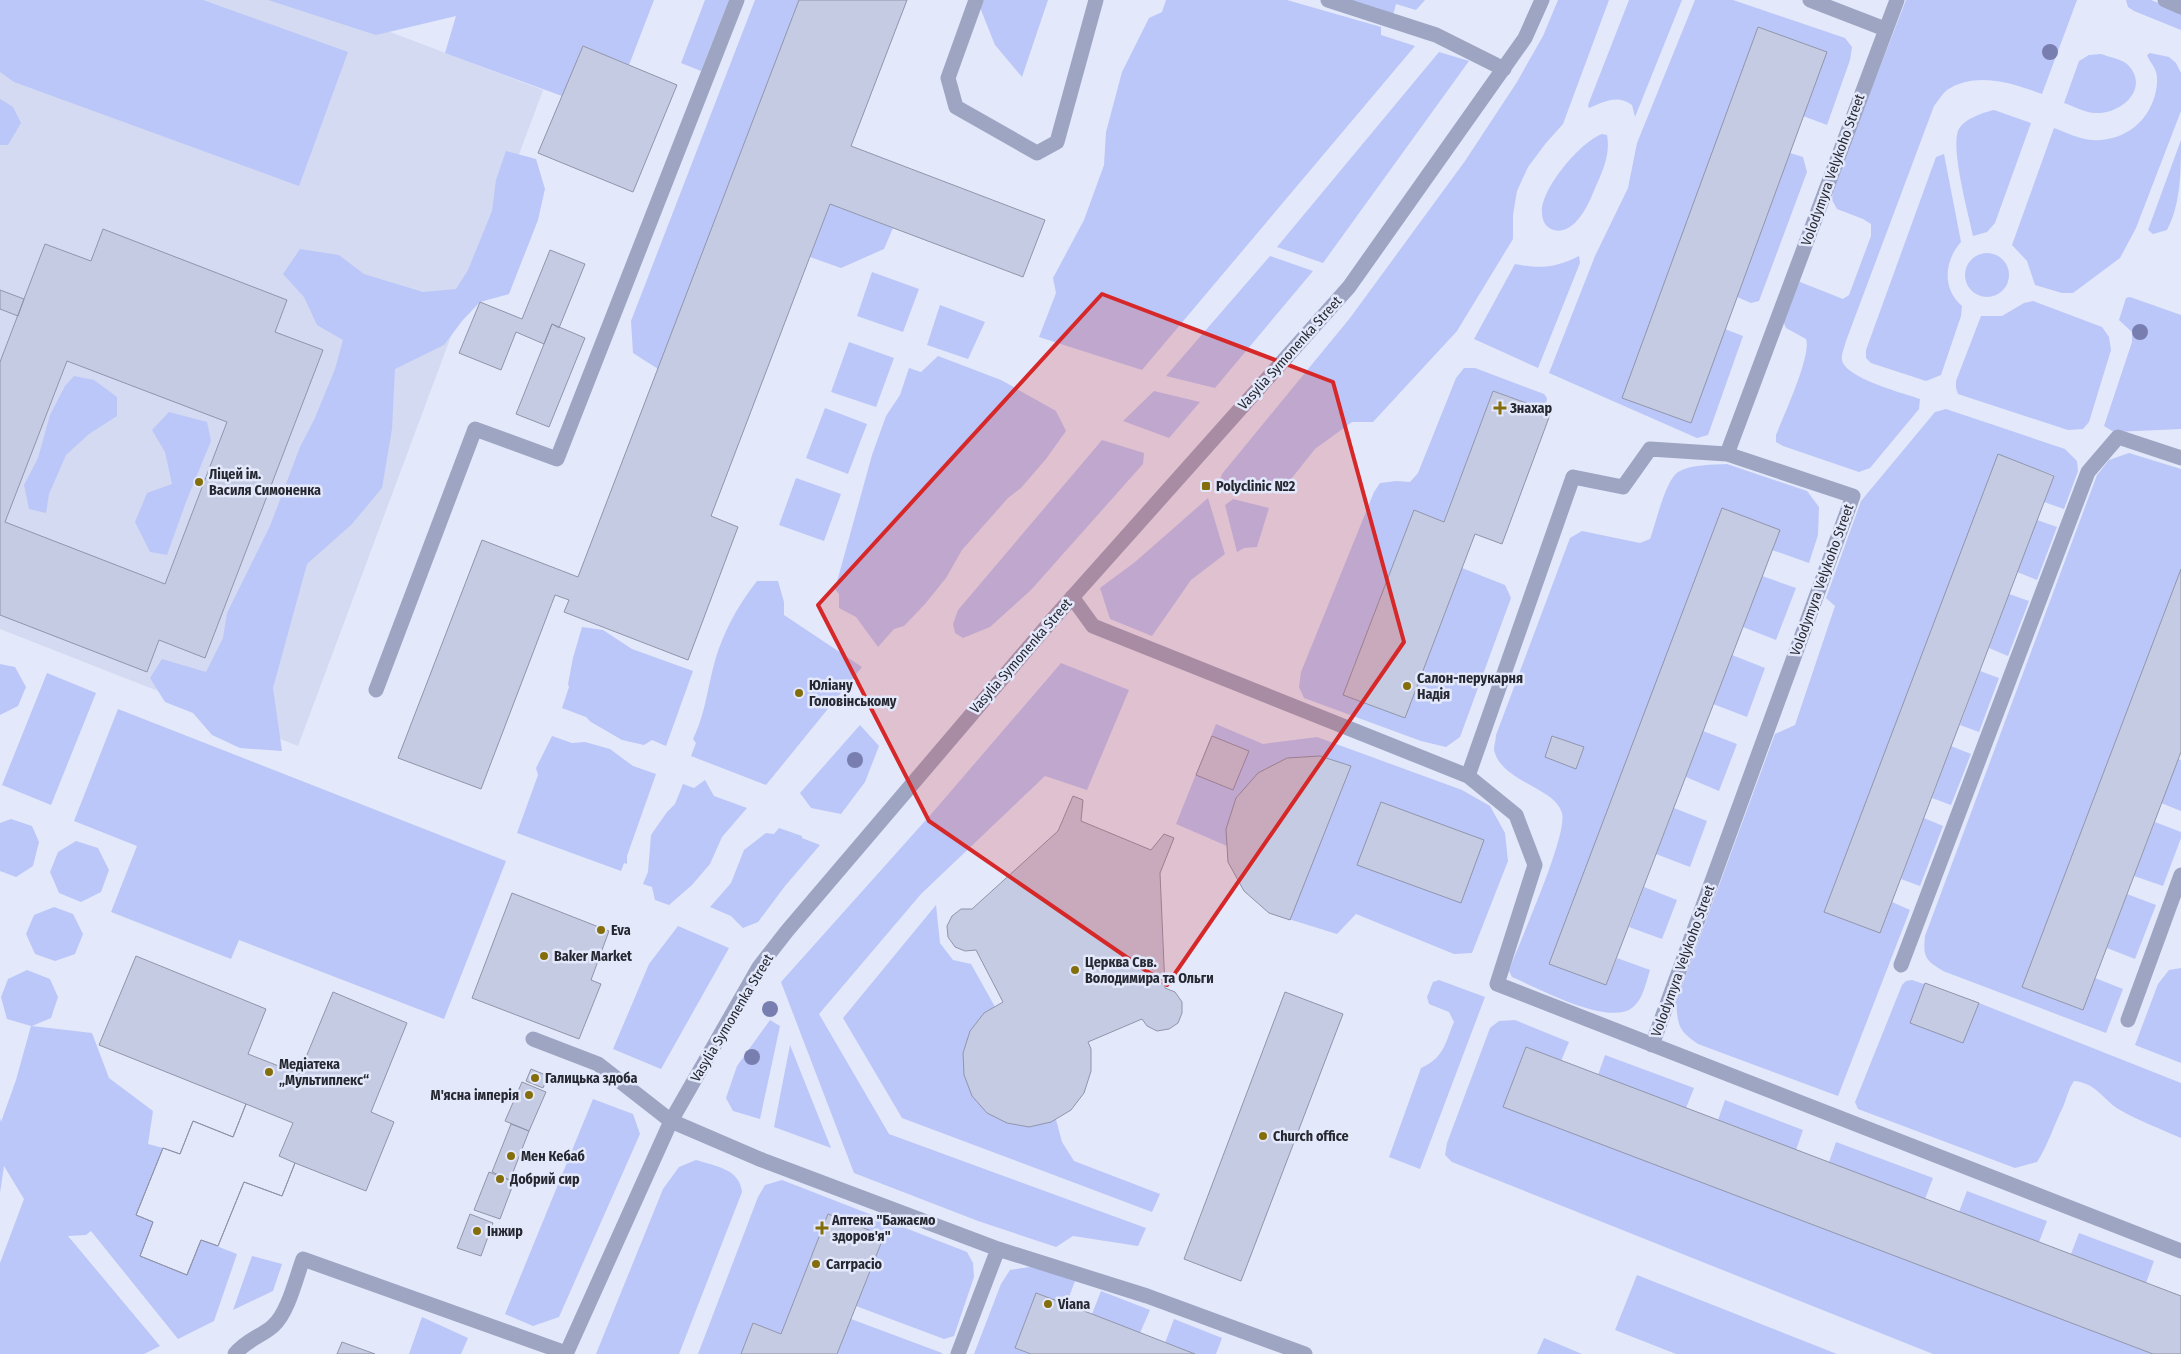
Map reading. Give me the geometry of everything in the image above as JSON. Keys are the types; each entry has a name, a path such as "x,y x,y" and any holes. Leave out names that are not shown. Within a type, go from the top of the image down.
{"street":[{"path":"376,690 475,429 557,459 737,0"},
{"path":"976,0 948,78 956,107 1037,153 1057,142 1096,0"},
{"path":"1328,0 1436,35 1504,69"},
{"name":"Vasylia Symonenka Street","path":"566,1354 671,1121 759,967 787,931 1072,597 1349,287 1525,38 1542,0"},
{"path":"1810,0 1885,29"},
{"name":"Volodymyra Velykoho Street","path":"1652,1045 1853,496 1728,454 1897,0"},
{"path":"2165,0 2181,7"},
{"path":"1901,966 2088,472 2118,437 2181,458"},
{"path":"1468,776 1573,478 1623,487 1650,449 1728,454"},
{"path":"1072,597 1094,626 1468,776 1516,815 1535,865 1497,984 2181,1251"},
{"path":"2128,1020 2181,875"},
{"path":"533,1039 598,1064 671,1121 762,1160 998,1249 1147,1296 1305,1354"},
{"path":"958,1354 998,1249"},
{"path":"235,1354 256,1336 272,1327 281,1316 303,1259 566,1354"}],"highlighted area":[{"path":"1102,294 1333,382 1404,642 1167,985 929,821 818,605"}],"shaded area":[{"name":"Ліцей ім. Василя Симоненка","path":"0,0 306,0 543,90 298,746 0,629"},
{"path":"0,0 203,0 348,52 299,186 14,82 0,72"},
{"path":"268,0 654,0 629,65 583,46 562,96 445,53 456,16 376,35"},
{"path":"705,0 729,0 701,71 681,63"},
{"path":"755,0 799,0 658,369 633,353 631,321"},
{"path":"977,0 1048,0 1022,77 995,45"},
{"path":"1166,0 1287,0 1381,27 1381,35 1415,46 1142,370 1039,337 1056,293 1053,278 1084,220 1104,165 1106,132 1122,72 1149,18 1162,12"},
{"path":"1335,0 1425,0 1416,10 1396,4 1392,19"},
{"path":"1558,0 1609,0 1563,124 1528,167 1517,191 1513,215 1513,239 1457,331 1373,422 1352,422 1315,449 1280,493 1220,480 1222,474 1350,318 1465,161 1517,82 1543,36"},
{"path":"1629,0 1682,0 1635,117 1632,105 1621,100 1610,100 1589,108 1588,105"},
{"path":"1695,0 1733,0 1845,38 1852,47 1850,60 1827,125 1803,116 1826,52 1758,27 1725,329 1743,336 1708,435 1697,438 1549,373 1595,256 1628,188 1637,143"},
{"path":"1906,0 2077,0 2042,94 2006,83 1982,80 1970,81 1958,84 1947,90 1934,106 1846,341 1842,358 1846,367 1864,379 1920,399 1919,409 1870,468 1859,472 1776,442 1776,435 1801,372 1807,347 1806,339 1786,328 1783,321 1794,285 1800,282 1843,299 1849,295 1871,236 1871,224 1837,209 1832,200 1833,188"},
{"path":"2126,0 2151,0 2181,12 2181,30 2134,11 2128,7"},
{"path":"1439,52 1469,61 1323,263 1277,247"},
{"path":"2150,53 2169,57 2176,63 2181,73 2181,111 2136,228 2120,258 2073,293 2062,293 2035,285 2027,261 2012,245 2054,128 2091,140 2113,138 2132,129 2146,115 2156,92 2157,74 2147,55"},
{"path":"2101,54 2124,62 2134,73 2136,82 2130,98 2114,109 2094,113 2064,103 2079,61 2089,55"},
{"path":"0,99 13,107 21,123 8,145 0,145"},
{"path":"1994,110 2031,123 1995,223 1987,232 1973,236 1958,167 1956,140 1958,131 1964,123"},
{"path":"1602,134 1607,135 1608,150 1602,172 1587,206 1572,226 1559,231 1551,229 1542,216 1543,203 1547,192 1573,156 1583,146"},
{"path":"2181,140 2178,198 2172,220 2167,230 2153,234 2148,230"},
{"path":"506,151 536,159 545,189 538,220 509,294 480,302 462,321 444,345 395,369 392,429 382,488 352,524 307,564 273,688 282,751 240,748 212,735 193,713 165,702 150,678 162,659 206,672 223,638 227,613 270,526 300,447 314,420 335,369 343,340 317,325 304,297 283,274 300,249 339,255 364,274 423,292 456,289 468,270 492,211 496,180"},
{"path":"1790,153 1803,157 1807,172 1759,301 1751,303 1737,297"},
{"path":"1944,154 1961,242 1951,258 1948,283 1951,292 1962,306 1961,316 1941,375 1926,381 1871,363 1866,358 1866,350 1936,157"},
{"path":"830,204 893,228 884,249 841,268 810,257"},
{"path":"1983,253 1991,253 2003,259 2009,275 2003,291 1991,297 1983,297 1971,291 1965,279 1965,271 1971,259"},
{"path":"1270,256 1313,271 1215,388 1166,376"},
{"path":"1579,256 1580,263 1538,368 1474,339 1515,264 1532,267 1555,265"},
{"path":"872,272 919,289 903,332 857,316"},
{"path":"2130,297 2181,315 2181,429 2114,432 2104,426 2132,342 2132,332 2119,320 2126,298"},
{"path":"2033,301 2102,327 2109,337 2111,350 2089,422 2083,429 2068,430 1958,394 1956,381 1981,316 2002,316 2024,303"},
{"path":"940,305 985,322 968,359 927,345"},
{"path":"849,342 894,358 876,407 831,392"},
{"path":"938,356 1001,380 1056,411 1066,431 1046,459 1021,488 1008,498 962,550 946,578 925,604 904,626 894,629 878,647 856,617 839,608 839,594 835,589 872,455 886,416 900,395 909,368 921,372"},
{"path":"1464,368 1475,368 1544,394 1547,398 1545,410 1493,391 1444,522 1414,510 1343,695 1405,718 1462,568 1505,585 1511,598 1460,737 1446,747 1421,741 1304,698 1299,687 1301,672 1374,492 1380,483 1410,482 1418,473 1456,378"},
{"path":"74,376 94,380 117,397 117,416 89,434 66,455 49,494 46,513 29,509 24,485 38,458 50,415 65,386"},
{"path":"1154,391 1200,402 1169,438 1123,421"},
{"path":"825,408 867,424 848,474 806,458"},
{"path":"1946,409 2065,449 2077,461 2078,471 2064,509 2044,502 2054,475 1998,455 1824,912 1880,933 1892,902 1910,910 1838,1096 1698,1044 1686,1035 1680,1027 1676,1002 1775,734 1795,725 1835,606 1826,598 1861,501 1935,412"},
{"path":"169,412 207,422 211,441 167,555 150,552 135,522 147,493 172,484 165,452 152,430"},
{"path":"1102,440 1144,453 1143,464 1031,590 990,627 963,638 955,633 953,624 958,610"},
{"path":"2129,453 2181,469 2181,569 2022,987 2082,1010 2095,978 2123,989 2106,1033 1943,971 1932,964 1926,957 1924,943 2097,475 2109,460"},
{"path":"1727,464 1807,491 1819,507 1818,535 1809,563 1772,550 1550,964 1606,985 1617,958 1650,970 1641,996 1632,1008 1621,1012 1590,1009 1512,977 1509,971 1551,865 1562,825 1562,813 1557,804 1549,797 1507,770 1499,761 1494,750 1496,735 1570,538 1582,531 1640,543 1650,539 1665,493 1673,477 1678,472 1696,466"},
{"path":"796,478 841,494 824,541 779,525"},
{"path":"1208,498 1225,554 1191,580 1152,636 1110,619 1100,588 1135,562"},
{"path":"1233,499 1269,508 1257,547 1244,548 1237,552 1225,505"},
{"path":"2037,520 2057,527 2037,580 2017,572"},
{"path":"1762,576 1796,588 1776,640 1743,627"},
{"path":"757,581 778,581 784,602 784,615 862,667 766,785 691,756 696,743 693,739 702,716 713,667 721,643 737,610"},
{"path":"2009,594 2029,601 2008,656 1989,648"},
{"path":"582,627 603,630 632,649 693,671 666,746 652,740 644,745 622,740 591,722 586,717 562,708 569,687 573,658"},
{"path":"1732,655 1765,668 1747,717 1713,704"},
{"path":"1061,663 1129,690 1087,790 1045,776 921,894 819,1014 889,1134 1146,1228 1138,1246 1073,1236 1056,1247 978,1221 854,1173 781,982 933,812"},
{"path":"0,664 15,667 26,687 18,706 0,715"},
{"path":"1980,671 1999,678 1979,732 1960,725"},
{"path":"47,673 96,693 51,805 2,785"},
{"path":"118,709 506,861 444,1019 239,940 231,959 111,912 137,846 74,821"},
{"path":"1216,724 1263,744 1317,737 1462,790 1490,806 1505,833 1508,861 1472,953 1454,954 1356,914 1337,934 1269,913 1244,891 1228,862 1227,846 1176,824"},
{"path":"860,725 879,746 865,782 841,814 811,808 800,793"},
{"path":"1703,731 1737,744 1719,791 1686,777"},
{"path":"552,736 572,743 585,742 610,749 633,766 656,774 627,856 627,864 624,863 621,871 517,833 538,775 536,768"},
{"path":"1951,746 1971,754 1951,805 1932,798"},
{"path":"2178,759 2181,760 2181,811 2161,803"},
{"path":"705,780 714,796 747,808 722,837 710,864 692,885 669,905 655,900 652,887 643,884 648,872 651,835 675,804 683,784 694,788"},
{"path":"1674,808 1707,821 1690,867 1656,854"},
{"path":"1924,818 1943,826 1920,886 1901,879"},
{"path":"11,819 32,826 39,842 33,866 16,877 0,871 0,823"},
{"path":"2155,822 2181,832 2181,838 2163,886 2134,876"},
{"path":"779,828 820,845 785,886 758,922 743,928 731,916 710,907 731,883 744,850 766,833 774,834"},
{"path":"76,841 98,848 109,870 101,892 81,902 59,893 50,872 58,852"},
{"path":"1644,887 1677,900 1662,939 1629,927"},
{"path":"2127,894 2156,905 2135,959 2107,948"},
{"path":"936,905 940,943 953,960 971,964 1054,1112 1062,1142 1074,1161 1160,1194 1152,1212 902,1118 843,1018"},
{"path":"54,907 73,914 83,934 75,954 55,961 35,954 26,934 34,915"},
{"path":"678,926 729,948 661,1069 613,1049 649,964"},
{"path":"2181,968 2181,1063 2135,1045 2158,984 2169,970"},
{"path":"27,970 50,979 58,997 51,1018 32,1026 92,1033 109,1078 153,1111 148,1144 163,1148 136,1215 153,1222 140,1256 186,1275 201,1240 237,1254 214,1321 178,1339 91,1231 86,1235 68,1236 160,1346 144,1354 0,1354 0,1263 24,1199 4,1166 0,1193 0,1118 1,1122 16,1080 31,1026 7,1019 1,997 8,979"},
{"path":"1439,980 1485,997 1420,1169 1389,1157 1421,1068 1435,1060 1439,1055 1454,1022 1449,1012 1429,1004 1427,997 1433,982"},
{"path":"1912,980 1979,1003 2181,1083 2181,1138 2127,1114 2114,1106 2089,1085 2074,1081 2048,1142 2037,1162 2015,1168 1858,1109 1855,1102 1902,985 1906,981"},
{"path":"770,1020 780,1026 760,1119 733,1111 726,1098 737,1066"},
{"path":"1515,1020 1569,1042 1561,1061 1526,1047 1503,1107 2153,1354 1933,1354 1452,1162 1445,1155 1447,1143 1490,1028 1499,1021"},
{"path":"790,1045 831,1148 774,1127"},
{"path":"1605,1055 1694,1088 1686,1108 1598,1075"},
{"path":"593,1099 633,1114 640,1134 559,1317 533,1326 505,1314"},
{"path":"1725,1100 1803,1130 1796,1150 1718,1120"},
{"path":"1836,1142 1933,1178 1925,1199 1829,1162"},
{"path":"696,1160 732,1173 737,1178 742,1192 679,1354 596,1354 663,1189 679,1167"},
{"path":"782,1180 967,1252 973,1263 974,1277 954,1336 944,1339 856,1306 884,1236 828,1214 781,1334 753,1323 741,1354 698,1354 758,1197 765,1185"},
{"path":"1967,1191 2047,1221 2039,1242 1959,1212"},
{"path":"2079,1233 2154,1261 2146,1283 2071,1254"},
{"path":"252,1256 282,1264 273,1291 233,1310"},
{"path":"1030,1267 1045,1270 1075,1281 1066,1305 1036,1293 1015,1348 1031,1354 974,1354 1001,1284 1010,1270"},
{"path":"1637,1275 1837,1354 1676,1354 1615,1330"},
{"path":"1101,1291 1150,1310 1140,1333 1092,1314"},
{"path":"422,1317 468,1338 461,1354 409,1354"},
{"path":"851,1319 942,1353 942,1354 837,1354"},
{"path":"1174,1319 1222,1338 1216,1354 1195,1354 1165,1343"},
{"path":"1544,1338 1582,1354 1537,1354"}],"building":[{"path":"799,0 907,0 851,146 1045,220 1023,277 830,204 711,516 738,527 688,660 564,612 569,600 555,595 481,789 398,758 482,540 578,577"},
{"path":"1758,27 1827,52 1691,423 1622,398"},
{"path":"583,46 677,85 633,192 538,153"},
{"path":"103,229 287,300 275,332 323,350 205,658 159,640 147,672 0,615 0,362 45,244 91,261","holes":["67,361 227,422 165,584 5,522"]},
{"path":"550,250 585,264 559,328 552,324 544,344 516,332 501,370 459,353 480,302 522,319"},
{"path":"0,290 24,299 18,316 0,309"},
{"path":"552,324 585,338 549,427 516,414"},
{"path":"1493,391 1551,412 1502,544 1475,534 1405,718 1343,695 1414,510 1444,522"},
{"path":"1998,454 2054,476 1880,933 1824,912"},
{"path":"1722,508 1780,530 1606,985 1549,964"},
{"path":"2181,569 2181,752 2083,1010 2022,987"},
{"path":"1212,736 1249,751 1233,790 1196,775"},
{"path":"1552,736 1584,747 1576,769 1545,757"},
{"path":"1320,756 1351,766 1290,920 1269,913 1244,891 1228,862 1226,829 1236,798 1258,773 1287,758"},
{"name":"Церква Свв. Володимира та Ольги","path":"1073,796 1083,800 1081,821 1151,850 1164,834 1174,838 1160,873 1165,988 1175,992 1182,1002 1182,1013 1178,1023 1169,1029 1157,1031 1147,1026 1142,1019 1088,1042 1091,1049 1091,1071 1084,1093 1071,1110 1051,1122 1029,1127 1007,1123 987,1113 972,1096 964,1075 963,1053 970,1031 984,1013 1003,1002 976,950 965,951 955,947 948,937 947,926 952,916 961,909 972,909 1058,831"},
{"path":"1381,802 1484,840 1461,903 1357,865"},
{"name":"Baker Market","path":"512,893 609,931 591,980 601,984 579,1039 472,998"},
{"path":"136,956 266,1009 248,1054 299,1074 333,992 407,1023 371,1112 394,1122 366,1191 295,1163 282,1196 244,1182 218,1246 201,1240 187,1275 140,1256 153,1222 136,1215 163,1148 180,1154 193,1121 233,1137 246,1104 99,1045"},
{"path":"1925,983 1979,1003 1963,1043 1910,1023"},
{"name":"Church office","path":"1285,992 1343,1014 1241,1281 1184,1259"},
{"path":"1526,1047 2181,1296 2181,1354 2153,1354 1503,1107"},
{"path":"531,1069 548,1076 543,1088 526,1081"},
{"path":"522,1082 546,1092 529,1131 505,1121"},
{"path":"246,1104 293,1123 279,1156 295,1163 282,1196 244,1182 218,1246 201,1240 187,1275 140,1256 153,1222 136,1215 163,1148 180,1154 193,1121 233,1137"},
{"path":"511,1124 529,1131 510,1180 492,1172"},
{"path":"489,1172 514,1182 500,1219 474,1210"},
{"path":"470,1214 493,1223 481,1256 457,1248"},
{"path":"828,1214 884,1236 837,1354 741,1354 753,1323 781,1334"},
{"path":"1036,1293 1195,1354 1031,1354 1015,1348"},
{"path":"342,1342 375,1354 337,1354"}],"place":[{"name":"Знахар","path":"1500,408"},
{"name":"Ліцей ім. Василя Симоненка","path":"199,482"},
{"name":"Polyclinic №2","path":"1206,486"},
{"name":"Салон-перукарня Надія","path":"1407,686"},
{"name":"Юліану Головінському","path":"799,693"},
{"name":"Eva","path":"601,930"},
{"name":"Baker Market","path":"544,956"},
{"name":"Церква Свв. Володимира та Ольги","path":"1075,970"},
{"name":"Медіатека „Мультиплекс“","path":"269,1072"},
{"name":"Галицька здоба","path":"535,1078"},
{"name":"М'ясна імперія","path":"529,1095"},
{"name":"Church office","path":"1263,1136"},
{"name":"Мен Кебаб","path":"511,1156"},
{"name":"Добрий сир","path":"500,1179"},
{"name":"Аптека \"Бажаємо здоров'я\"","path":"822,1228"},
{"name":"Інжир","path":"477,1231"},
{"name":"Carrpacio","path":"816,1264"},
{"name":"Viana","path":"1048,1304"}]}
